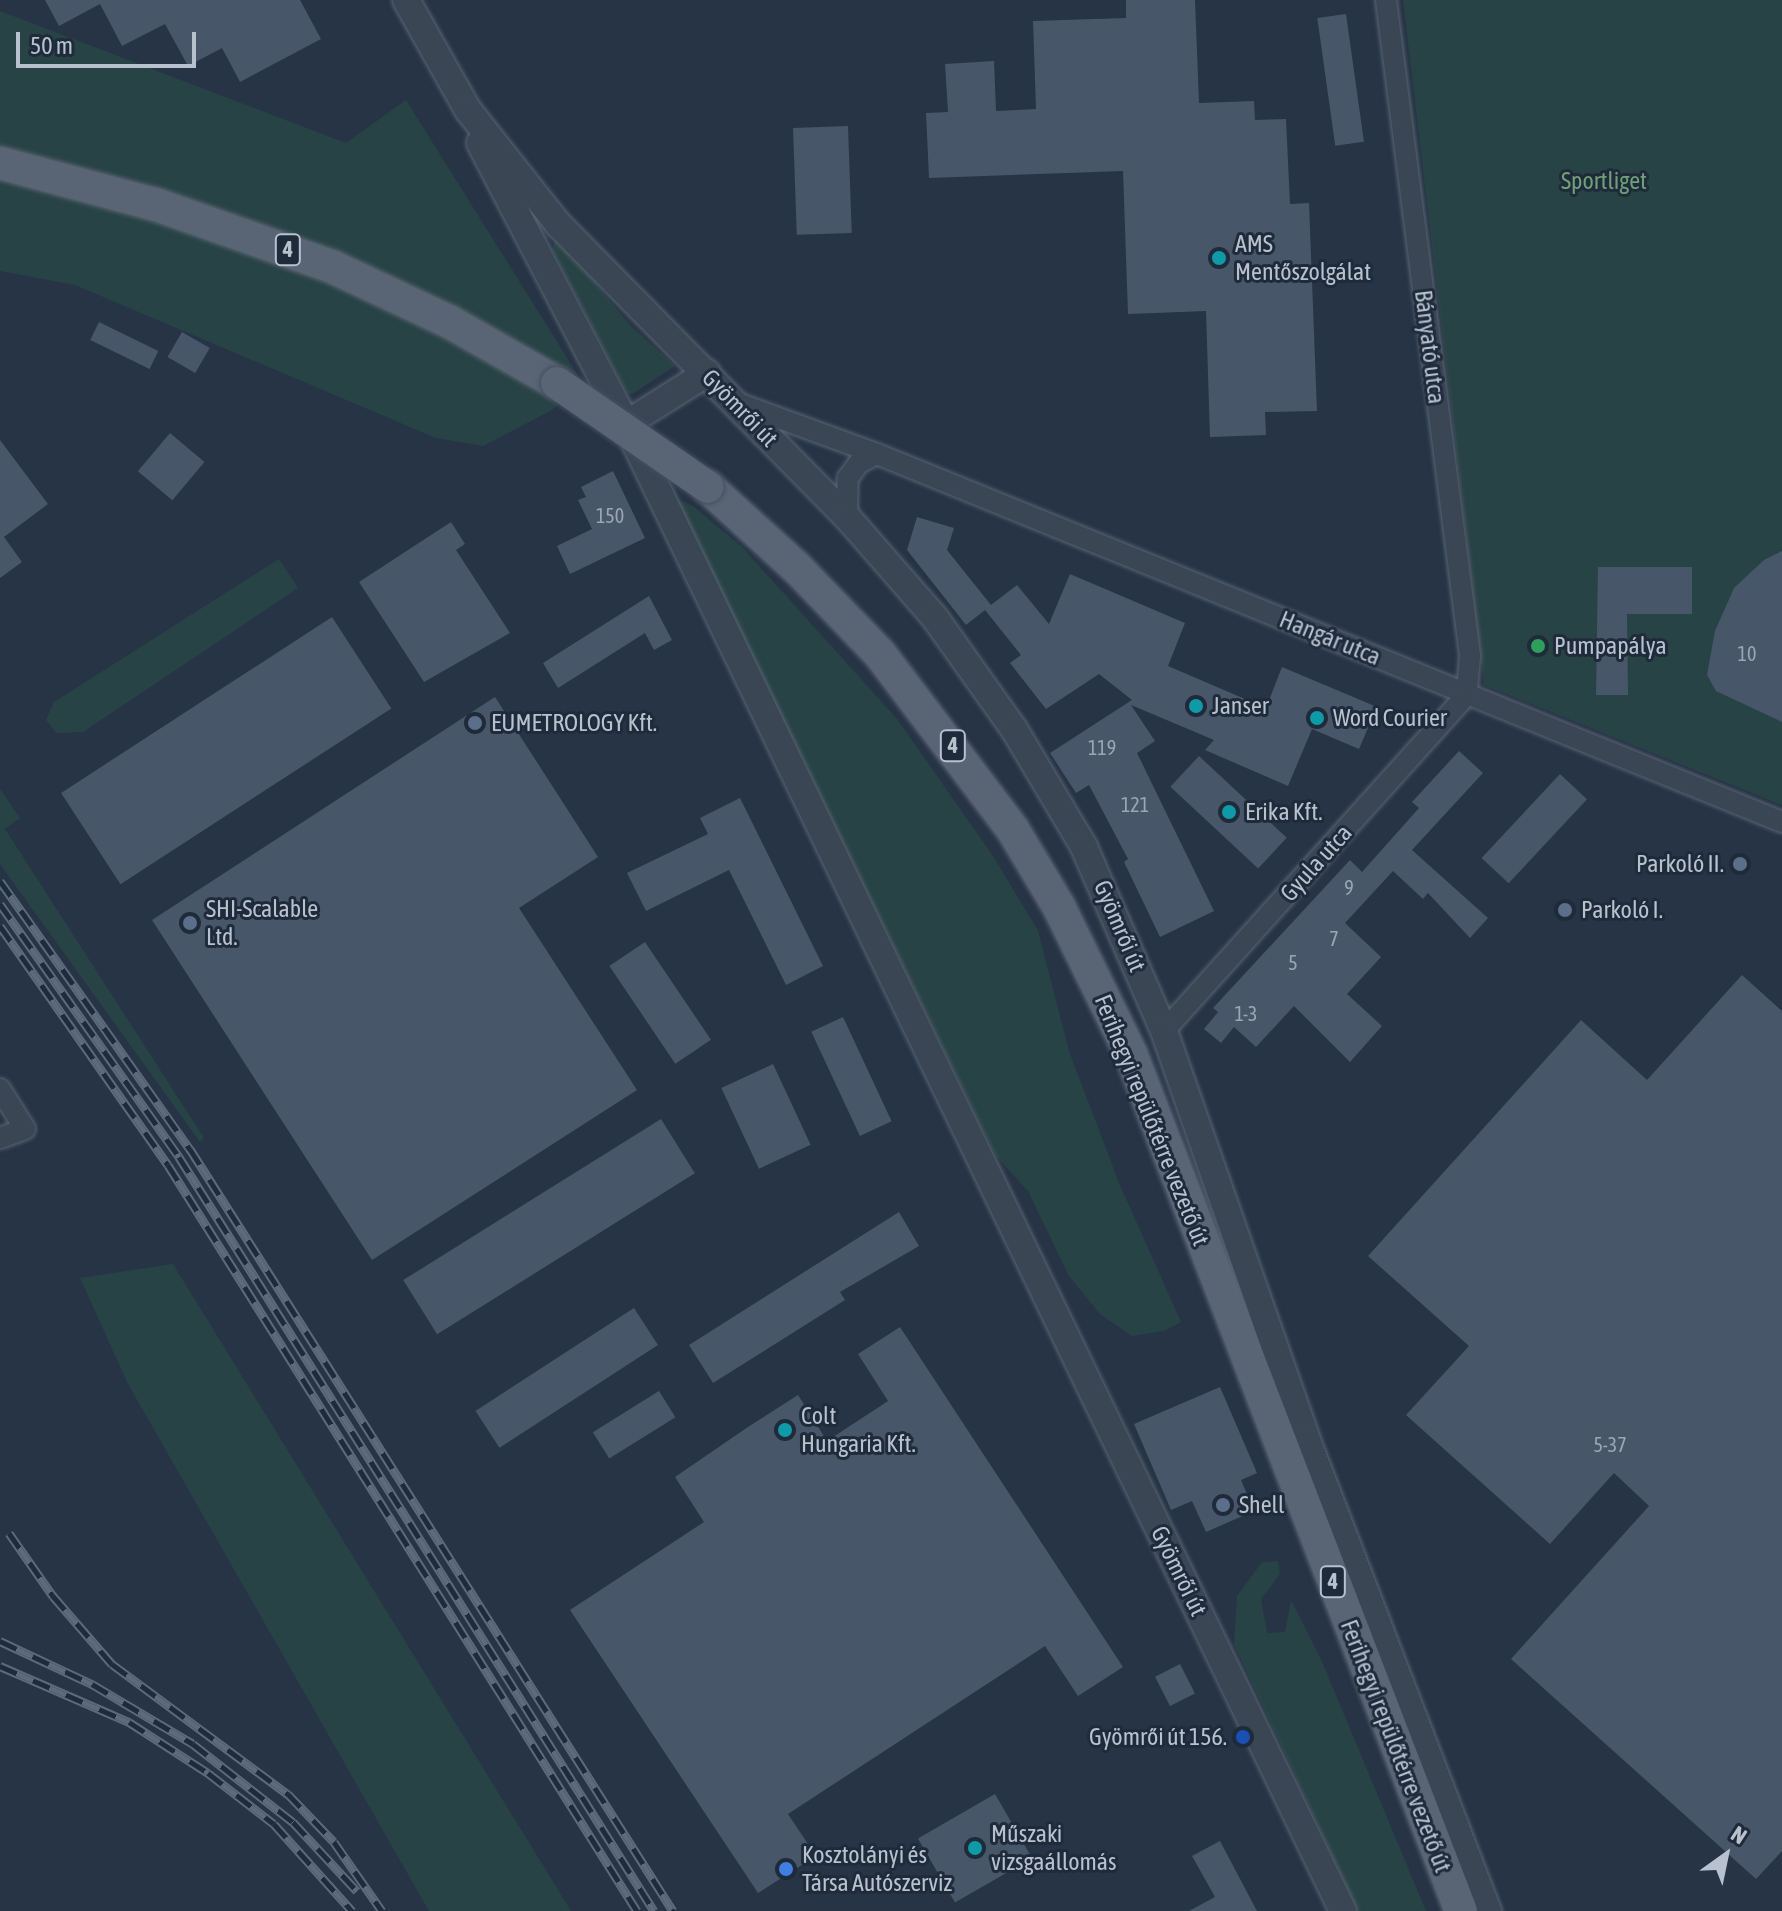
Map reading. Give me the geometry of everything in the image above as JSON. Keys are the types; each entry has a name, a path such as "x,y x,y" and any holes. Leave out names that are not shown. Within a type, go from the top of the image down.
{"main road":[{"name":"Ferihegyi repülőtérre vezető út","path":"0,163 157,205 333,267 450,322 557,383 708,487 796,567 880,654 1013,830 1059,907 1131,1054 1461,1911"}],"street":[{"name":"Gyömrői út","path":"406,0 468,110 485,155 626,424 1343,1911"},
{"name":"Bányató utca","path":"1386,0 1470,656 1467,694"},
{"name":"Gyömrői út","path":"468,110 558,224 847,517 935,618 1014,729 1084,847 1164,1031 1307,1440 1488,1911"},
{"path":"626,424 707,373"},
{"name":"Hangár utca","path":"732,400 877,454 1782,822"},
{"path":"847,517 848,478 859,463 877,454"},
{"name":"Gyula utca","path":"1164,1031 1467,694"},
{"path":"0,1089 25,1129 0,1138"}],"green space":[{"name":"Sportliget","path":"1403,0 1782,0 1782,805 1484,685"},
{"path":"0,11 346,143 406,100 584,385 552,410 483,446 436,438 75,285 0,271"},
{"path":"557,236 591,267 598,287 630,325 675,366 632,394 627,393 552,249"},
{"path":"676,499 693,506 742,547 897,719 993,856 1038,931 1069,1051 1119,1183 1181,1322 1164,1331 1132,1336 1100,1314 1069,1276 1028,1191 996,1156"},
{"path":"279,559 298,588 83,732 56,733 46,720 54,702"},
{"path":"0,789 20,818 5,829 204,1138 200,1142 0,864"},
{"path":"173,1264 571,1911 429,1911 128,1384 80,1278"},
{"path":"1278,1561 1280,1574 1261,1599 1267,1633 1285,1632 1291,1600 1323,1664 1426,1911 1358,1911 1234,1644 1237,1596 1262,1562"}],"building":[{"path":"45,0 300,0 321,39 240,82 222,48 188,66 165,24 122,46 100,4 59,26"},
{"name":"AMS Mentőszolgálat","path":"1126,0 1195,0 1199,103 1254,101 1255,120 1286,119 1290,204 1309,203 1317,411 1265,412 1266,435 1210,437 1206,311 1128,314 1123,171 929,178 926,113 948,112 945,64 994,61 996,111 1036,109 1033,21 1126,18"},
{"path":"1346,14 1364,142 1335,146 1317,18"},
{"path":"848,126 852,233 797,235 793,128"},
{"path":"99,322 158,351 150,369 90,340"},
{"path":"182,332 210,348 195,373 168,357"},
{"path":"170,433 204,462 172,500 138,471"},
{"path":"0,440 48,504 4,537 22,562 0,578"},
{"path":"613,471 645,538 570,574 557,546 592,529 578,500 586,497 581,487"},
{"path":"917,517 954,528 947,550 991,605 1017,585 1049,624 1070,574 1185,623 1168,666 1266,708 1282,667 1377,707 1359,749 1312,729 1288,786 1205,750 1214,740 1131,705 1155,741 1137,753 1214,911 1160,937 1124,862 1128,859 1089,785 1076,793 1050,753 1132,700 1099,674 1046,709 1010,663 1021,655 985,610 966,625 907,550"},
{"path":"451,522 465,544 456,550 510,633 424,682 359,582"},
{"path":"1782,551 1782,722 1716,691 1707,675 1715,631 1734,588 1764,560"},
{"path":"1598,567 1692,567 1692,614 1627,614 1628,695 1596,695"},
{"path":"649,596 672,640 654,650 645,633 558,688 543,663"},
{"path":"332,617 391,708 120,884 61,793"},
{"path":"495,697 598,857 519,908 637,1090 372,1260 152,920"},
{"path":"1459,751 1483,773 1412,850 1488,918 1470,938 1428,893 1423,899 1393,871 1345,923 1381,957 1347,994 1382,1026 1350,1062 1294,1006 1256,1047 1234,1027 1221,1043 1204,1029 1218,1012 1213,1008 1350,860 1362,872 1419,808 1412,802"},
{"name":"Erika Kft.","path":"1199,756 1287,838 1258,869 1170,787"},
{"path":"1560,774 1587,799 1509,883 1482,858"},
{"path":"740,798 823,966 786,985 729,870 646,911 627,873 708,834 700,818"},
{"path":"645,942 711,1040 675,1064 609,966"},
{"path":"1742,975 1782,1011 1782,1851 1756,1879 1511,1659 1649,1506 1614,1473 1550,1544 1406,1415 1469,1346 1368,1256 1581,1020 1647,1080"},
{"path":"843,1017 892,1121 860,1136 811,1032"},
{"path":"773,1064 811,1145 759,1169 721,1088"},
{"path":"661,1119 695,1173 437,1334 403,1280"},
{"path":"899,1212 919,1246 840,1292 845,1300 713,1383 689,1345"},
{"path":"634,1308 658,1345 499,1448 475,1411"},
{"path":"900,1327 1123,1667 1078,1696 1045,1646 788,1814 816,1856 758,1893 570,1610 704,1522 675,1477 748,1427 798,1395 827,1441 888,1401 858,1354"},
{"path":"1220,1387 1257,1473 1241,1480 1254,1511 1206,1532 1192,1501 1171,1510 1134,1424"},
{"path":"659,1391 675,1417 609,1459 593,1432"},
{"path":"1180,1664 1195,1693 1170,1706 1155,1677"},
{"name":"Műszaki vizsgaállomás","path":"995,1794 1032,1858 955,1903 918,1838"},
{"path":"1220,1841 1257,1911 1189,1911 1215,1897 1192,1856"}],"railway":[{"path":"0,881 190,1149 673,1911"},
{"path":"0,904 179,1157 654,1911"},
{"path":"0,926 168,1165 637,1911"},
{"path":"9,1533 53,1596 112,1664 288,1794 334,1842 382,1911"},
{"path":"0,1641 92,1684 193,1744 293,1822 357,1891"},
{"path":"0,1666 129,1722 208,1773 274,1824 352,1911"}],"place":[{"name":"AMS Mentőszolgálat","path":"1219,258"},
{"name":"Pumpapálya","path":"1538,646"},
{"name":"Janser","path":"1196,706"},
{"name":"Word Courier","path":"1317,718"},
{"name":"EUMETROLOGY Kft.","path":"475,723"},
{"name":"Erika Kft.","path":"1229,812"},
{"name":"Parkoló II.","path":"1740,864"},
{"name":"Parkoló I.","path":"1565,910"},
{"name":"SHI-Scalable Ltd.","path":"190,923"},
{"name":"Colt Hungaria Kft.","path":"785,1430"},
{"name":"Shell","path":"1223,1505"},
{"name":"Gyömrői út 156.","path":"1243,1737"},
{"name":"Műszaki vizsgaállomás","path":"975,1848"},
{"name":"Kosztolányi és Társa Autószerviz","path":"786,1869"}]}
